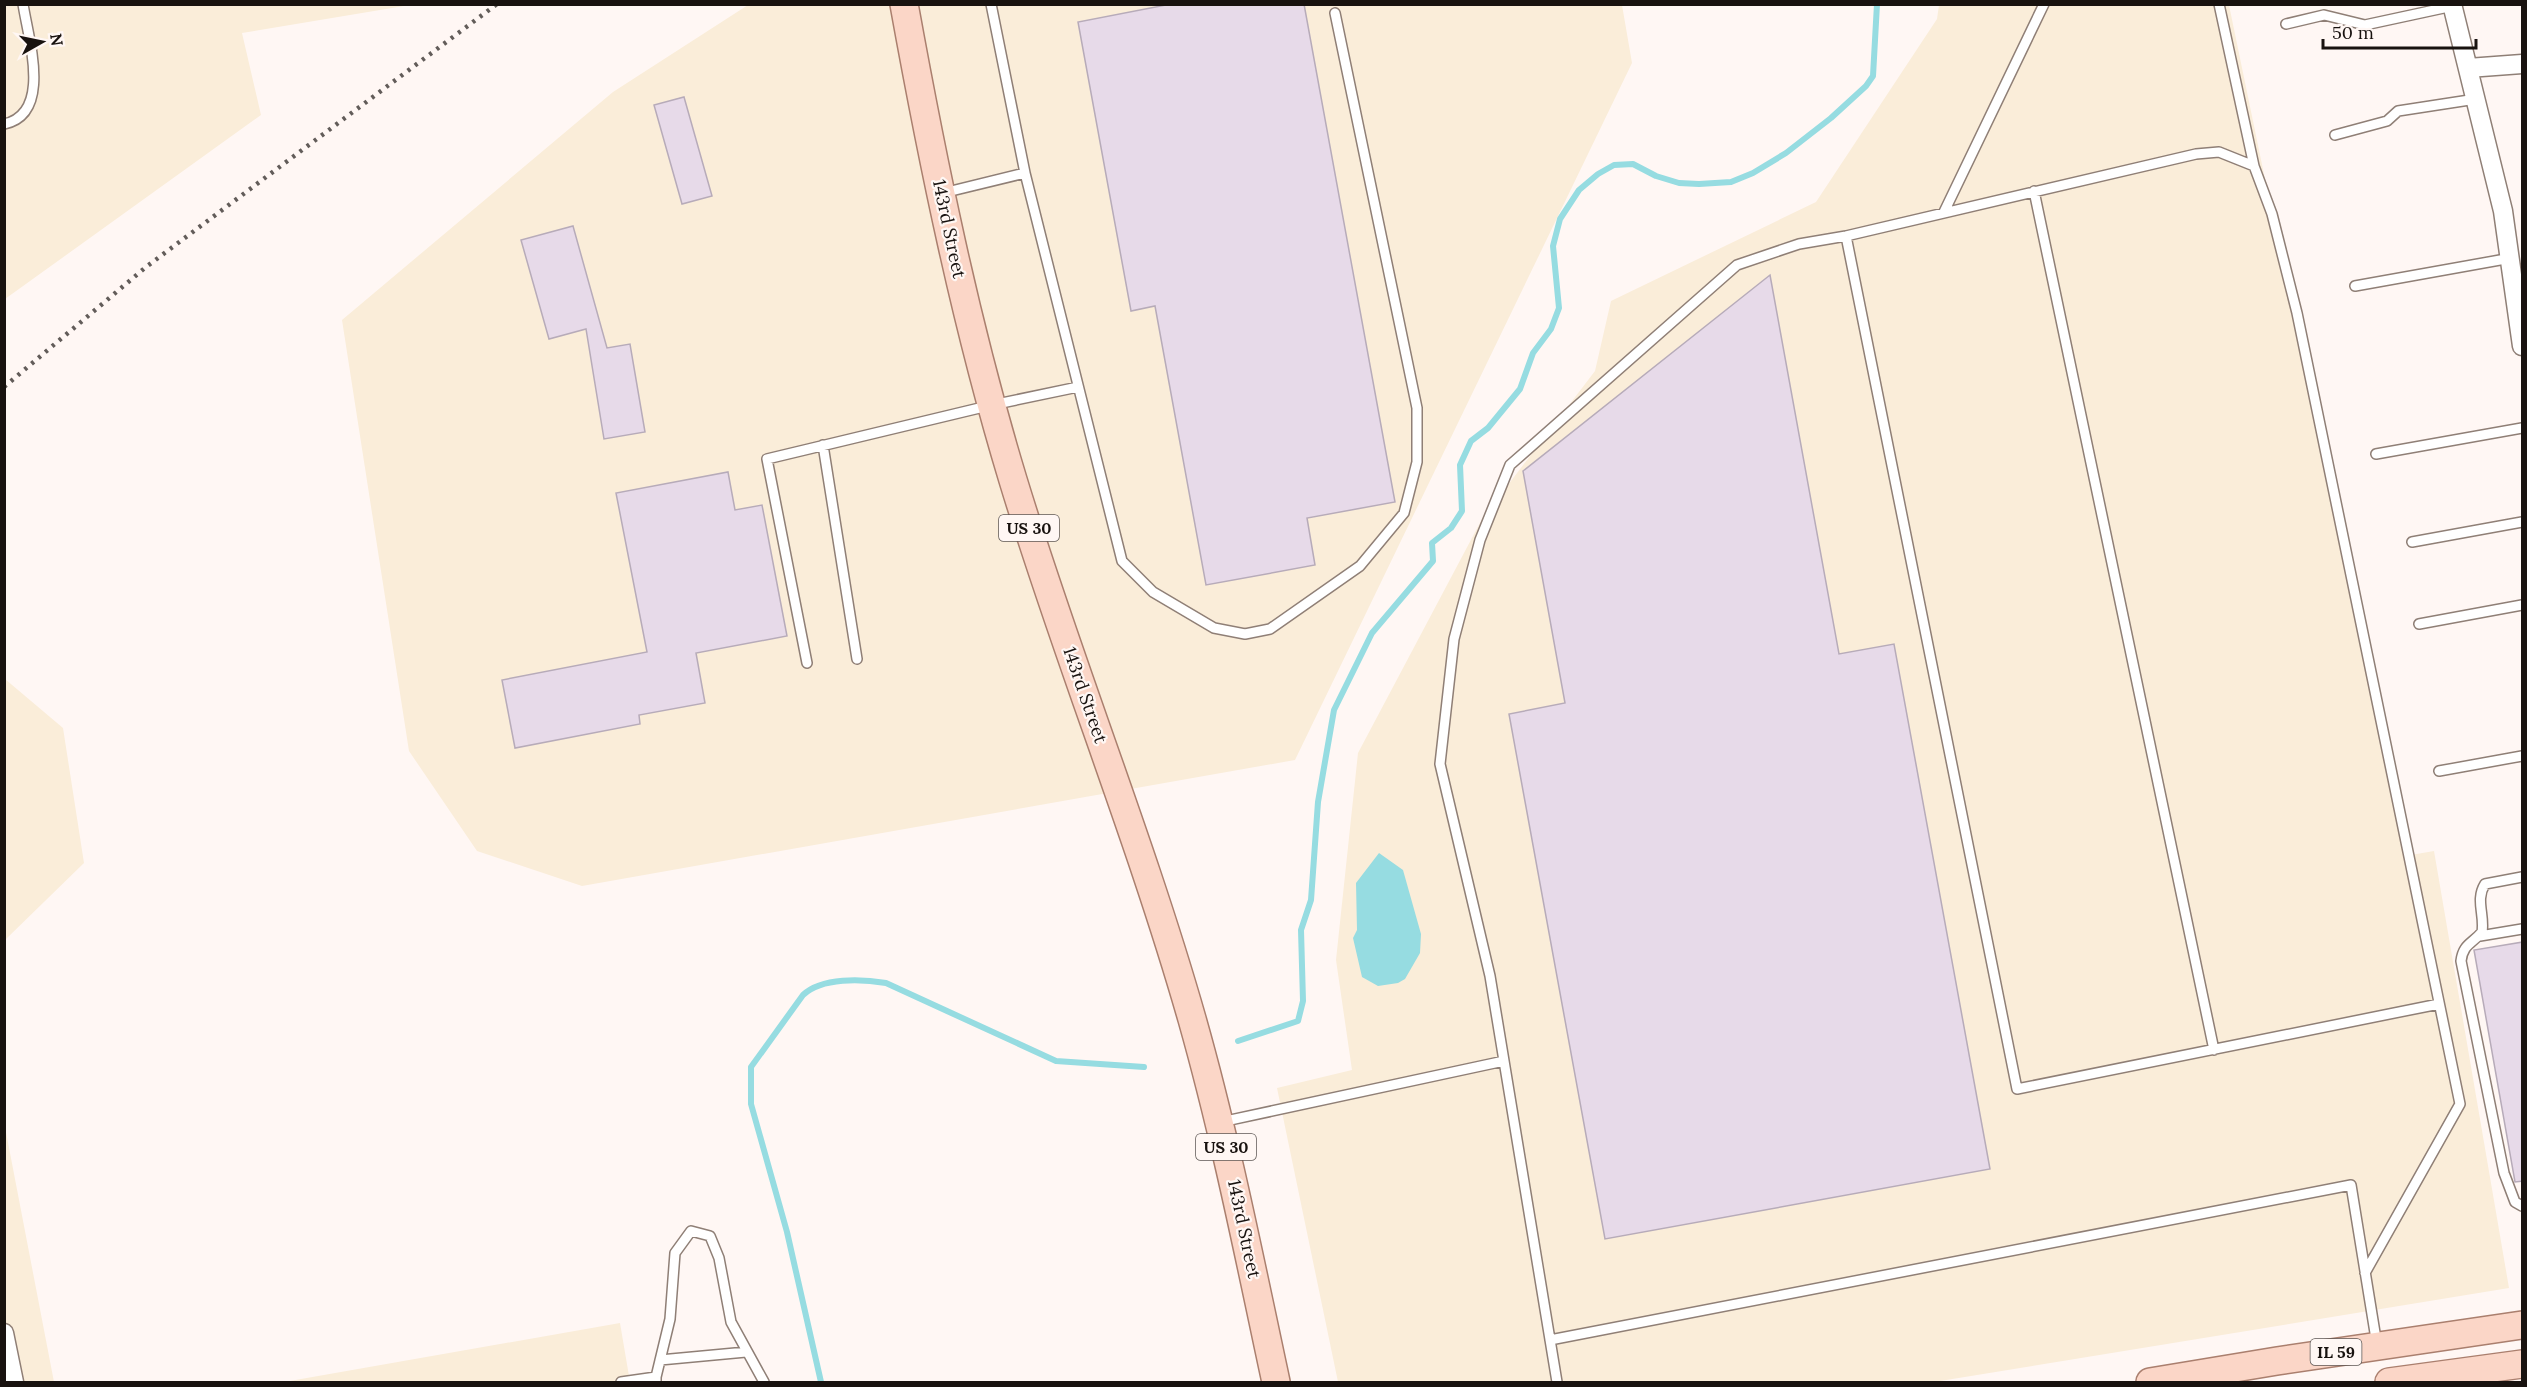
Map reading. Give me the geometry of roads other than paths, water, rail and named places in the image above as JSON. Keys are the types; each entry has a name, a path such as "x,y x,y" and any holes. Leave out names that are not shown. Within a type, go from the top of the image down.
{"main road":[{"name":"143rd Street","path":"904,4 941,193 992,405 1033,540 1160,914 1221,1122 1276,1383"},
{"name":"IL 59","path":"2150,1383 2523,1325"},
{"path":"2390,1383 2523,1364"}],"street":[{"path":"2452,5 2503,211 2523,346"},
{"path":"2468,68 2523,64"},
{"path":"4,1333 14,1383"}],"lane":[{"path":"4,124 24,115 32,101 35,78 22,4"},
{"path":"991,4 1025,172 1122,561 1153,592 1214,628 1245,634 1270,629 1360,566 1404,513 1417,462 1417,408 1335,13"},
{"path":"1944,212 2044,4"},
{"path":"2218,4 2254,166 2272,214 2297,313 2460,1104 2365,1273"},
{"path":"2286,24 2324,15 2365,25 2452,5"},
{"path":"2335,135 2387,121 2398,111 2476,99"},
{"path":"1557,1383 1490,976 1440,764 1454,639 1480,540 1510,465 1737,265 1799,244 1846,236 2196,154 2219,152 2254,166"},
{"path":"941,193 1025,172"},
{"path":"2034,191 2214,1050"},
{"path":"1846,236 2017,1089 2439,1004"},
{"path":"2355,286 2511,258"},
{"path":"807,663 767,459 992,405 1078,387"},
{"path":"2376,454 2523,428"},
{"path":"823,445 857,659"},
{"path":"2412,543 2523,522"},
{"path":"2419,624 2523,604"},
{"path":"2439,771 2523,756"},
{"path":"2480,936 2484,928 2480,901 2485,885 2523,877"},
{"path":"2523,929 2480,936 2467,944 2462,951 2461,962 2504,1173 2510,1192 2516,1202 2523,1206"},
{"path":"1221,1122 1504,1061"},
{"path":"1550,1340 2352,1185 2377,1346"},
{"path":"621,1383 656,1380 670,1319 675,1253 691,1231 710,1236 719,1258 731,1322 764,1383"},
{"path":"660,1360 746,1352"}],"water":[{"path":"1379,853 1403,870 1421,934 1420,953 1405,979 1398,983 1378,986 1362,977 1353,938 1357,930 1356,883"}],"waterway":[{"path":"1238,1041 1298,1021 1303,1001 1301,930 1311,900 1318,802 1334,710 1372,633 1433,561 1432,543 1451,528 1462,511 1460,465 1471,441 1488,428 1520,389 1533,353 1551,329 1559,308 1553,246 1560,219 1579,190 1598,174 1614,165 1633,164 1656,176 1679,183 1731,182 1753,173 1786,153 1831,118 1866,86 1873,76 1877,4"},
{"path":"821,1382 787,1232 751,1104 751,1067 803,995 811,989 831,982 854,980 886,983 1056,1061 1144,1067"}],"railway":[{"path":"4,387 146,267 497,4"}]}
